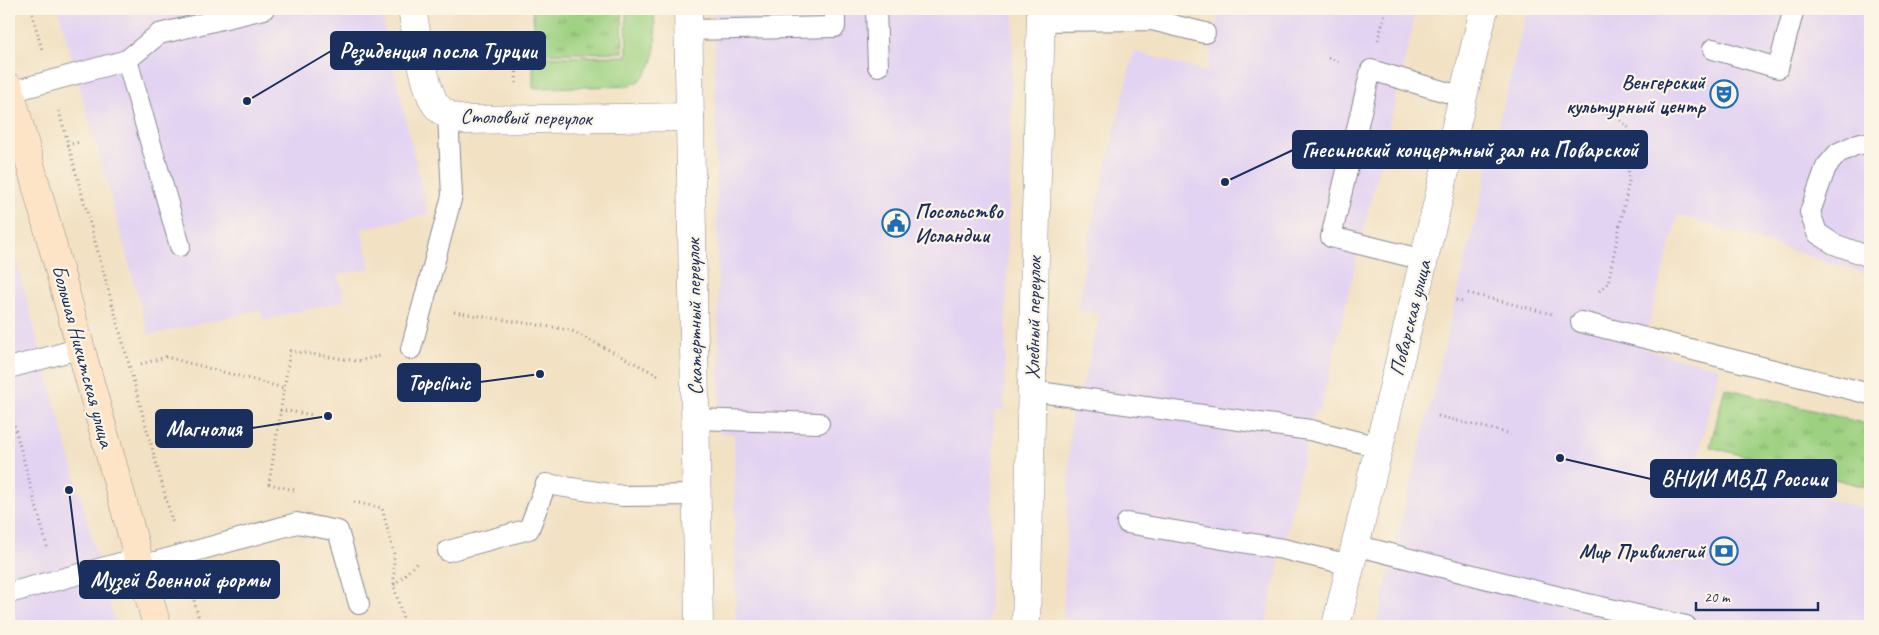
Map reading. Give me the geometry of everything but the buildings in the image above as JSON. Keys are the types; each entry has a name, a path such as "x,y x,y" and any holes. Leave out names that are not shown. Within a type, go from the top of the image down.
{"street":[{"name":"Столовый переулок","path":"412,9 428,87 435,104 448,115 463,120 690,117"},
{"name":"Поварская улица","path":"1336,626 1484,9"},
{"name":"Хлебный переулок","path":"1026,626 1040,15"},
{"name":"Скатертный переулок","path":"689,19 699,626"},
{"name":"Большая Никитская улица","path":"10,89 157,626"}],"lane":[{"path":"10,89 51,81 127,60 158,34 264,9"},
{"path":"689,19 835,27 835,9"},
{"path":"876,9 878,66"},
{"path":"1713,49 1778,68 1794,9"},
{"path":"1040,15 1152,20 1205,33"},
{"path":"127,60 180,246"},
{"path":"1424,260 1331,237 1371,70 1463,97"},
{"path":"411,349 452,196 448,115"},
{"path":"1870,146 1860,142 1838,153 1826,167 1810,212 1817,233 1834,244 1870,257"},
{"path":"1575,320 1870,394"},
{"path":"9,368 81,348"},
{"path":"1032,391 1310,430 1379,447"},
{"path":"696,419 819,423"},
{"path":"448,551 529,529 546,484 623,496 697,495"},
{"path":"9,593 140,562 181,555 297,523 338,531 359,604"},
{"path":"1127,523 1282,549 1353,555 1686,626"}],"path":[{"path":"31,9 201,626"},
{"path":"516,84 518,59 522,49 535,44"},
{"path":"1468,293 1575,320 1608,283 1630,181 1627,148 1629,128 1617,117 1578,106"},
{"path":"62,146 80,142"},
{"path":"1456,300 1465,303"},
{"path":"422,307 570,330 661,376"},
{"path":"297,490 268,484 290,350 358,361 411,349"},
{"path":"141,364 166,357 284,388"},
{"path":"9,406 56,581"},
{"path":"280,410 314,415"},
{"path":"1438,416 1511,434"},
{"path":"344,500 382,508 394,554 394,586 405,626"}],"shaded area":[{"path":"58,9 380,9 428,214 361,229 370,268 338,275 345,301 263,320 260,310 149,335"},
{"path":"714,9 1014,9 1004,410 994,410 989,626 736,626 734,434 720,433"},
{"path":"1207,9 1417,9 1320,412 1314,411 1265,626 1063,626 1071,413 1086,373 1100,314 1078,310 1088,242 1134,51 1207,72 1219,12"},
{"path":"1527,9 1870,9 1870,275 1678,215 1642,349 1720,368 1695,468 1870,510 1870,626 1376,626"},
{"path":"9,234 29,308 116,626 9,626"}],"green space":[{"path":"532,9 622,9 623,52 538,54"},
{"path":"626,9 654,9 654,53 652,63 640,80 630,86 533,88 533,57 627,56"},
{"path":"1725,388 1870,425 1870,488 1710,447"}],"place":[{"name":"Венгерский культурный центр","path":"1724,94"},
{"name":"Резиденция посла Турции","path":"247,101"},
{"name":"Гнесинский концертный зал на Поварской","path":"1225,182"},
{"name":"Посольство Исландии","path":"896,223"},
{"name":"Topclinic","path":"540,374"},
{"name":"Магнолия","path":"328,416"},
{"name":"ВНИИ МВД России","path":"1560,458"},
{"name":"Музей Военной формы","path":"69,490"},
{"name":"Мир Привилегий","path":"1724,551"}]}
